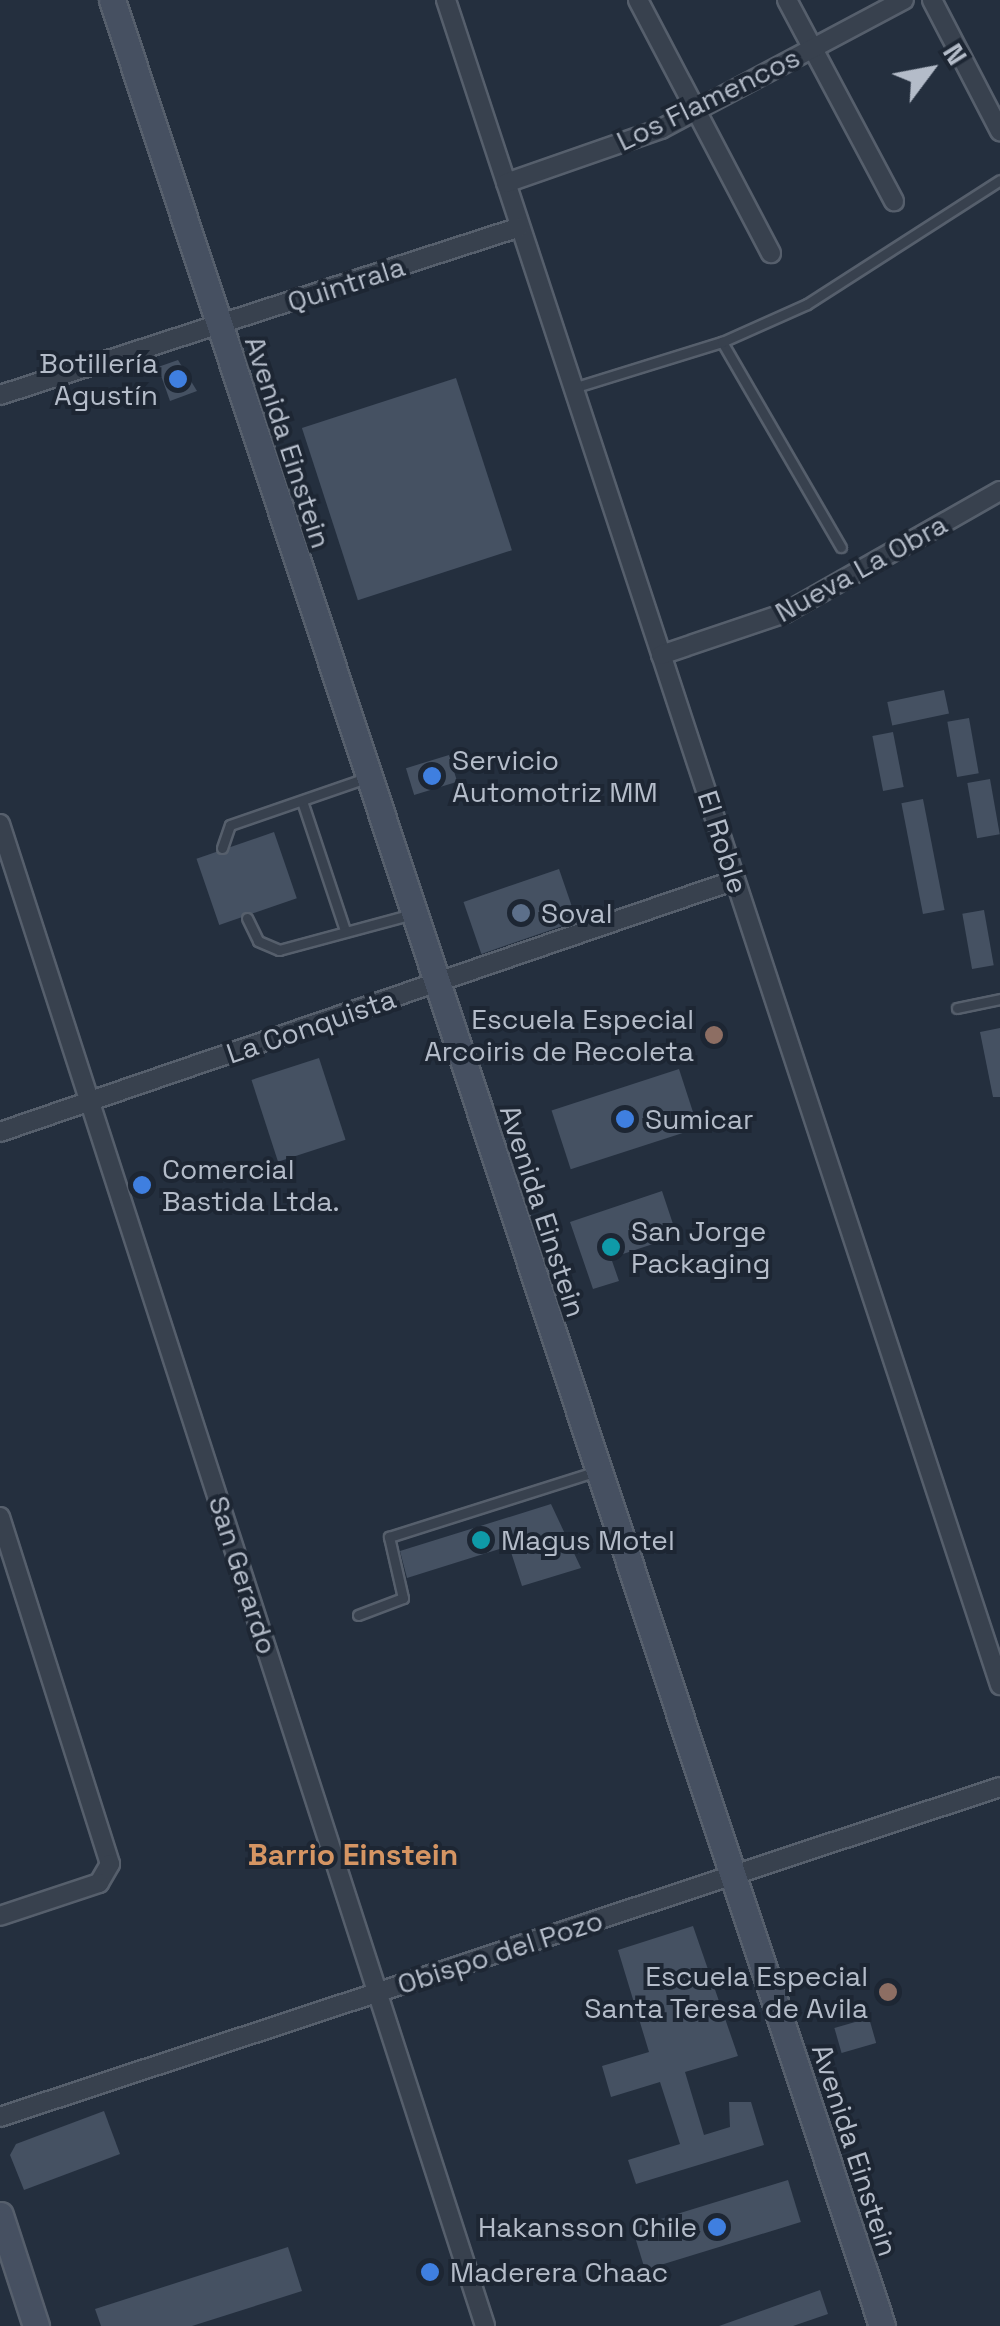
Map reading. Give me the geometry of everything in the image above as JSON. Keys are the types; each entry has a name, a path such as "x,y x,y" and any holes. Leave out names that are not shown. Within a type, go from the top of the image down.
{"main road":[{"name":"Avenida Einstein","path":"112,0 882,2326"},
{"path":"0,2215 36,2326"}],"street":[{"name":"El Roble","path":"446,0 1000,1685"},
{"path":"638,0 771,253"},
{"path":"787,0 894,201"},
{"name":"Los Flamencos","path":"506,183 696,110 904,0"},
{"path":"932,0 1000,131"},
{"name":"Quintrala","path":"0,395 520,228"},
{"name":"Nueva La Obra","path":"661,655 786,613 1000,491"},
{"name":"San Gerardo","path":"0,824 485,2326"},
{"name":"La Conquista","path":"0,1132 736,880"},
{"path":"0,1517 110,1864 99,1883 0,1916"},
{"name":"Obispo del Pozo","path":"0,2116 1000,1787"}],"lane":[{"path":"573,388 722,342 807,304 1000,180"},
{"path":"722,342 842,546"},
{"path":"222,848 230,825 368,777"},
{"path":"302,802 345,930"},
{"path":"247,918 258,940 279,950 413,914"},
{"path":"956,1008 1000,999"},
{"path":"358,1616 402,1598 390,1537 598,1471"}],"building":[{"name":"Botillería Agustín","path":"178,360 197,391 170,401 158,367"},
{"path":"456,378 512,550 358,600 302,428"},
{"path":"944,690 949,713 892,726 887,702"},
{"path":"969,718 979,773 957,777 947,722"},
{"path":"893,732 904,787 883,791 872,736"},
{"name":"Servicio Automotriz MM","path":"449,755 457,782 414,795 406,768"},
{"path":"990,779 1000,834 977,838 967,783"},
{"path":"923,799 945,910 923,914 901,803"},
{"path":"274,832 297,898 219,925 196,859"},
{"name":"Soval","path":"559,869 577,921 481,954 464,902"},
{"path":"984,910 994,965 972,969 962,914"},
{"path":"1000,1028 1000,1097 993,1097 980,1032"},
{"path":"319,1058 346,1140 278,1162 251,1080"},
{"name":"Sumicar","path":"679,1069 698,1128 571,1169 552,1110"},
{"name":"San Jorge Packaging","path":"662,1191 677,1236 611,1258 619,1281 593,1289 570,1222"},
{"name":"Magus Motel","path":"551,1504 581,1568 522,1586 509,1546 407,1578 400,1551"},
{"path":"693,1926 738,2056 685,2072 704,2135 730,2127 729,2102 751,2102 764,2145 636,2184 628,2160 680,2144 660,2082 611,2097 602,2066 649,2052 618,1950"},
{"path":"869,2018 876,2043 842,2053 834,2028"},
{"path":"104,2111 120,2154 24,2190 10,2155 16,2144"},
{"name":"Hakansson Chile","path":"788,2180 801,2222 645,2270 632,2228"},
{"path":"288,2247 302,2291 192,2326 101,2326 95,2309"},
{"path":"820,2290 828,2314 793,2326 719,2326"}],"place":[{"name":"Botillería Agustín","path":"178,379"},
{"name":"Servicio Automotriz MM","path":"432,776"},
{"name":"Soval","path":"521,913"},
{"name":"Escuela Especial Arcoiris de Recoleta","path":"714,1035"},
{"name":"Sumicar","path":"625,1119"},
{"name":"Comercial Bastida Ltda.","path":"142,1185"},
{"name":"San Jorge Packaging","path":"611,1247"},
{"name":"Magus Motel","path":"481,1540"},
{"name":"Escuela Especial Santa Teresa de Avila","path":"888,1992"},
{"name":"Hakansson Chile","path":"717,2227"},
{"name":"Maderera Chaac","path":"430,2272"}],"district":[{"name":"Barrio Einstein","path":"353,1855"}]}
